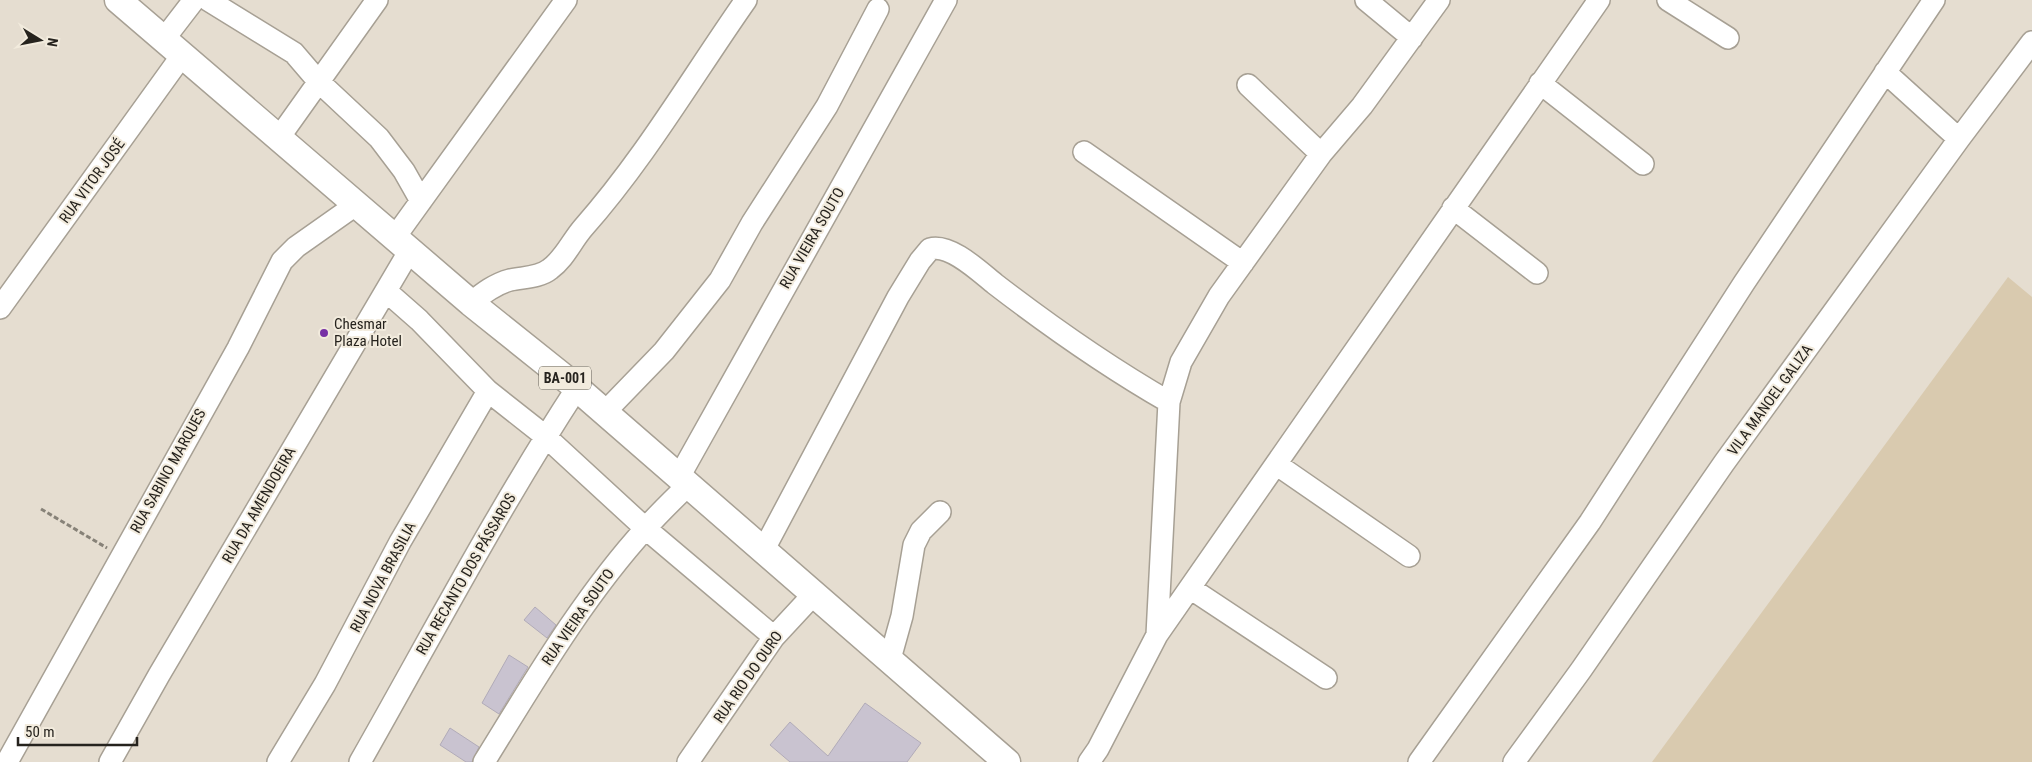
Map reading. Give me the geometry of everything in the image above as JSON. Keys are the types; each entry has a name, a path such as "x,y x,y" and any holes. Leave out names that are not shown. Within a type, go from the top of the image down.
{"main road":[{"name":"BA-001","path":"124,2 278,139 471,303 577,388 812,595 890,659 1007,762"}],"street":[{"name":"RUA VITOR JOSÉ","path":"0,308 174,46 194,0"},
{"path":"208,0 294,53 318,81 379,138 404,171 421,201"},
{"path":"278,139 377,0"},
{"name":"RUA DA AMENDOEIRA","path":"110,762 159,675 386,291 402,244 421,201 566,0"},
{"path":"471,303 498,284 544,273 565,255 581,231 604,206 653,140 709,52 746,0"},
{"name":"RUA VIEIRA SOUTO","path":"484,762 545,664 612,570 684,481 946,0"},
{"path":"1366,0 1412,38"},
{"path":"1157,635 1169,402 1182,362 1218,296 1321,154 1362,106 1439,0"},
{"path":"1089,762 1101,743 1157,635 1599,0"},
{"path":"1668,0 1728,38"},
{"path":"1419,762 1590,522 1744,282 1783,228 1934,0"},
{"path":"604,413 664,351 720,280 752,223 827,106 878,10"},
{"name":"VILA MANOEL GALIZA","path":"1514,762 1581,670 1724,463 1959,139 2032,42"},
{"path":"1885,72 1959,139"},
{"path":"1540,83 1643,164"},
{"path":"1248,85 1321,154"},
{"path":"1084,152 1243,263"},
{"name":"RUA SABINO MARQUES","path":"7,762 120,556 238,348 282,261 296,247 356,204"},
{"path":"1453,208 1537,272"},
{"path":"763,551 898,297 920,261 930,249 943,248 967,262 1064,336 1169,402"},
{"path":"386,291 419,320 488,391 545,436 645,528 774,637"},
{"name":"RUA RECANTO DOS PÁSSAROS","path":"360,762 545,436 577,388"},
{"name":"RUA NOVA BRASILIA","path":"278,762 334,667 410,525 488,391"},
{"path":"1276,464 1409,556"},
{"path":"890,659 902,616 914,545 922,531 940,512"},
{"path":"1190,588 1326,678"},
{"name":"RUA RIO DO OURO","path":"688,762 774,637 812,595"}],"path":[{"path":"41,509 120,556"}],"shaded area":[{"path":"2008,277 2032,297 2032,762 1652,762"}],"building":[{"path":"535,607 556,625 547,638 524,620"},
{"path":"509,655 528,667 499,714 482,703"},
{"path":"865,703 921,743 907,762 790,762 770,745 790,722 828,756"},
{"path":"450,728 479,747 472,762 466,762 440,745"}],"place":[{"name":"Chesmar Plaza Hotel","path":"324,333"}]}
